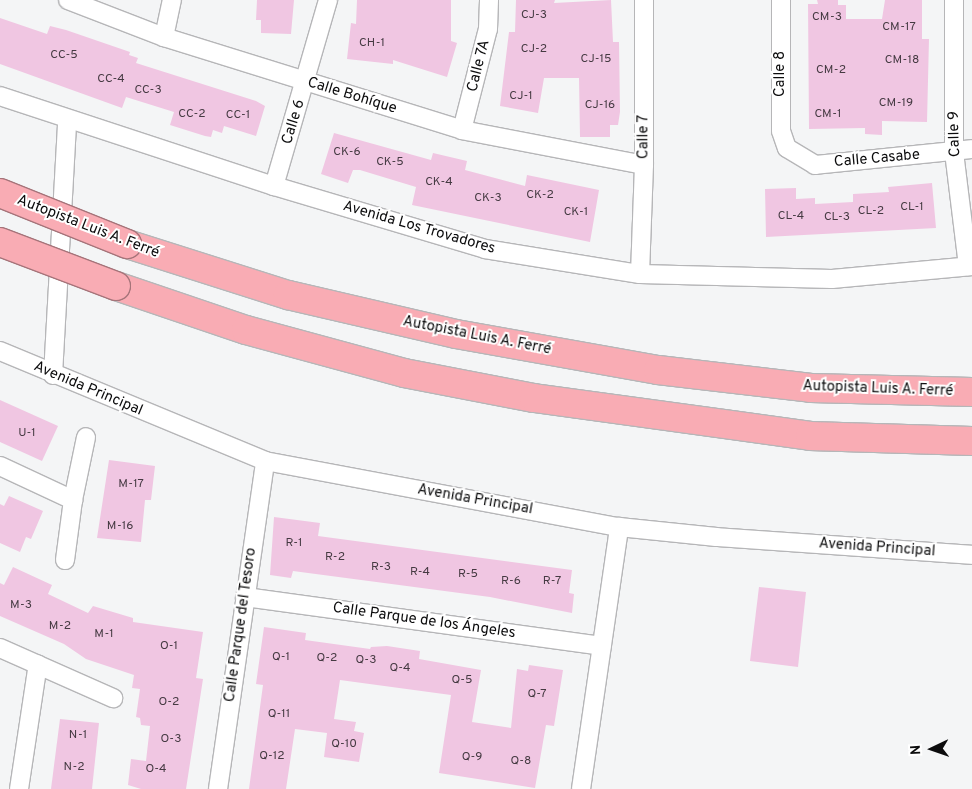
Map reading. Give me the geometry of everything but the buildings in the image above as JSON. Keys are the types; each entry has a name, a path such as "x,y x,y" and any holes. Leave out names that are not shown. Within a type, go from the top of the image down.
{"highway":[{"name":"Autopista Luis A. Ferré","path":"0,193 127,244 288,295 456,334 658,370 811,388 972,392"},
{"path":"0,242 116,286 246,330 404,373 620,412 810,436 915,441 972,441"}],"street":[{"name":"Calle Bohíque","path":"68,0 164,37 462,130 644,164"},
{"path":"164,37 172,0"},
{"name":"Calle 6","path":"274,186 307,82 328,0"},
{"name":"Calle 7A","path":"462,130 488,29 489,0"},
{"name":"Calle 7","path":"640,274 644,164 644,0"},
{"name":"Calle 8","path":"781,0 781,131 787,148"},
{"name":"Calle 9","path":"954,0 954,152 970,266"},
{"name":"Avenida Los Trovadores","path":"0,96 67,121 274,186 485,249 640,274 832,279 970,266"},
{"path":"53,375 67,121"},
{"name":"Calle Casabe","path":"787,148 815,166 972,149"},
{"name":"Avenida Principal","path":"0,351 53,375 265,462 619,526 716,537 972,555"},
{"path":"66,560 73,500 86,437"},
{"name":"Calle Parque del Tesoro","path":"218,789 265,462"},
{"path":"0,466 73,500"},
{"path":"581,789 619,526"},
{"name":"Calle Parque de los Ángeles","path":"245,597 602,646"},
{"path":"0,648 113,698"},
{"path":"19,789 38,664"}]}
